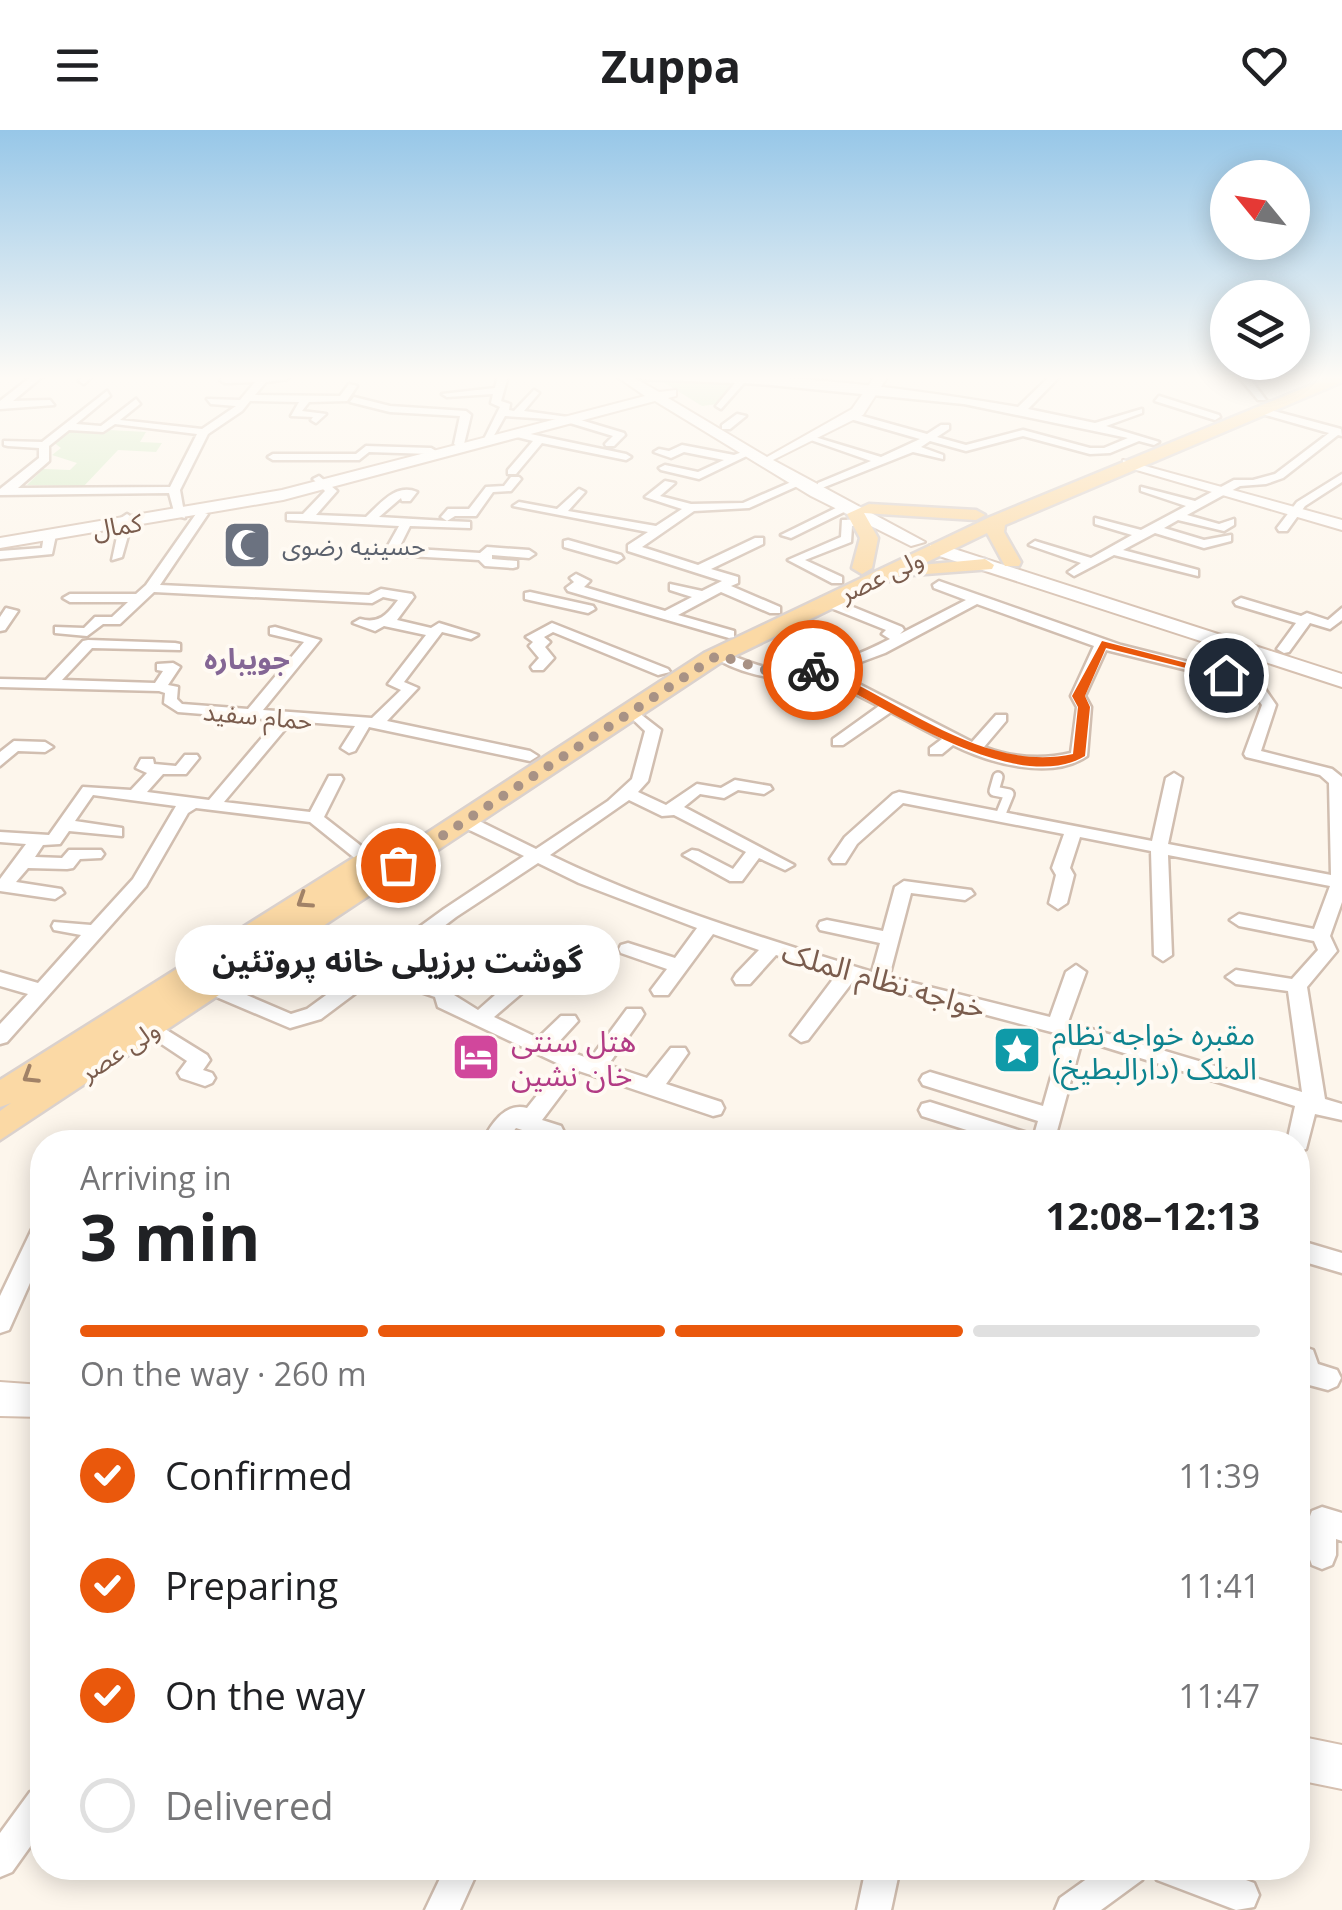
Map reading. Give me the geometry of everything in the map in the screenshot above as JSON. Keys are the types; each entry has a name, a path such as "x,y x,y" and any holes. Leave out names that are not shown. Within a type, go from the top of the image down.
{"main road":[{"name":"کمال","path":"0,540 180,512 399,459"},
{"name":"کمال","path":"311,481 411,459"},
{"path":"749,459 858,513 984,566 1342,681"},
{"path":"779,459 858,513 870,538 873,571 984,566"},
{"name":"ولی عصر","path":"934,542 976,515 1104,459"},
{"name":"ولی عصر","path":"0,1095 663,672 934,542 996,521 1137,459"},
{"path":"1128,463 1342,524"},
{"path":"858,513 976,515"},
{"name":"کمال","path":"0,540 126,521"},
{"path":"996,521 995,532 1012,562"},
{"path":"934,542 1012,562 1342,668"},
{"name":"ولی عصر","path":"0,1127 464,821 640,717 723,645 775,610 832,590"},
{"path":"0,1399 30,1400"},
{"path":"1310,1761 1342,1768"}],"street":[{"path":"3,492 45,459"},
{"path":"180,512 174,490 190,459"},
{"path":"442,523 452,512 472,513 490,489 507,489 525,459"},
{"path":"664,468 699,476 736,459"},
{"path":"875,459 881,461"},
{"path":"822,485 886,459"},
{"path":"1074,572 1147,527 1238,482 1259,486 1306,459"},
{"path":"1283,528 1293,512 1342,477"},
{"path":"309,514 331,491 311,481"},
{"path":"568,544 615,554 632,548 687,511 745,506 798,482"},
{"path":"669,484 651,497 708,522"},
{"path":"1146,489 1196,504"},
{"path":"3,492 174,490"},
{"path":"369,520 402,492 410,492 406,499"},
{"path":"550,515 579,492"},
{"path":"519,506 550,515 658,530"},
{"path":"787,535 858,513"},
{"path":"858,513 846,523 846,539 794,560 832,590 897,630 889,634 902,640"},
{"path":"60,630 87,632 100,620 115,621 135,598 151,588 202,514"},
{"path":"290,517 309,514 466,525"},
{"path":"1176,516 1220,528 1230,522"},
{"path":"116,557 126,521"},
{"path":"407,521 391,551 485,558"},
{"path":"1099,521 1147,527 1204,544 1228,538"},
{"path":"0,555 48,550 50,535"},
{"path":"700,569 759,540"},
{"path":"1034,544 1089,561"},
{"path":"632,548 734,580 670,614"},
{"path":"1110,550 1168,572 1193,573"},
{"path":"513,564 485,562 485,558 488,551 528,554"},
{"path":"576,578 584,581 573,588 670,614 778,674 827,667 885,650 977,599"},
{"path":"939,585 1102,644 1253,682 1269,705 1252,754 1337,772 1341,883 1330,948 1298,986 1310,1105 1302,1130"},
{"path":"151,588 235,587 337,601 372,599 380,594 407,597 388,622"},
{"path":"675,587 704,596"},
{"path":"721,587 775,610"},
{"path":"530,596 585,608 597,594"},
{"path":"70,598 135,598"},
{"path":"1241,602 1304,621"},
{"path":"938,604 953,610"},
{"path":"0,627 11,611"},
{"path":"1284,648 1308,617 1336,627 1342,612"},
{"path":"360,623 374,627 388,622 435,633"},
{"path":"349,748 370,723 411,688 395,684 440,627 471,635"},
{"path":"538,668 547,658 536,646 543,642 533,637 552,627 663,672"},
{"path":"250,715 313,640 275,631"},
{"path":"50,684 88,644 175,647"},
{"path":"827,667 848,678 845,683 889,699 974,749 1044,764 1079,756 1084,707 1078,696 1102,644"},
{"path":"1226,675 1234,645"},
{"path":"423,648 442,650 440,654"},
{"path":"3,686 159,687 173,668 162,667"},
{"name":"حمام سفید","path":"159,687 173,690 169,700 178,708 370,723 530,756"},
{"path":"838,742 889,699"},
{"path":"214,988 290,1021 314,1014 372,969 627,793 640,780 653,730 640,717"},
{"path":"0,1037 140,882 181,810 203,804 287,718"},
{"path":"974,749 1002,718"},
{"path":"936,751 952,738"},
{"path":"0,761 14,746 45,747"},
{"path":"135,796 153,766 180,771 191,758"},
{"path":"1163,955 1159,847 1174,778"},
{"path":"315,818 335,779"},
{"path":"627,793 668,812 696,788 724,793 735,785 764,790"},
{"path":"2,890 90,790 315,818 368,860"},
{"path":"838,859 851,841 900,797 1341,883"},
{"path":"673,808 785,865"},
{"name":"خواجه نظام الملک","path":"464,821 534,855 772,947 879,980 1066,1028 1114,1032 1310,1105 1342,1113"},
{"path":"1058,904 1065,874 1060,868 1074,830"},
{"path":"0,837 116,832"},
{"path":"692,854 736,876 756,850"},
{"path":"23,862 67,864 75,854 95,854"},
{"path":"879,980 904,887 965,894"},
{"path":"2,890 56,893"},
{"path":"1240,920 1330,948"},
{"path":"60,926 97,932"},
{"path":"662,990 710,926"},
{"path":"827,926 890,939"},
{"path":"743,979 772,947"},
{"path":"628,949 680,967"},
{"path":"444,993 483,962"},
{"path":"372,969 444,993"},
{"path":"801,1035 850,971"},
{"path":"1046,1130 1076,972"},
{"path":"480,1019 528,977"},
{"path":"1236,977 1298,986"},
{"path":"0,979 44,991"},
{"path":"444,993 445,1002 541,1048 713,1108"},
{"path":"502,1130 516,1113 532,1118 634,1014"},
{"path":"541,1048 568,1021"},
{"path":"152,1028 200,1060 188,1073 205,1078"},
{"path":"650,1089 678,1054"},
{"path":"930,1080 1049,1116"},
{"path":"930,1110 992,1130"},
{"path":"512,1118 548,1130"},
{"path":"1310,1254 1342,1263"},
{"path":"0,1322 30,1258"},
{"path":"1310,1375 1328,1378"},
{"path":"1322,1555 1322,1522 1342,1527"},
{"path":"0,1860 30,1820"},
{"path":"442,1910 456,1880"},
{"path":"874,1910 880,1880"},
{"path":"1072,1910 1113,1880"},
{"path":"1202,1880 1242,1895"}],"lane":[{"path":"998,776 994,791 1009,794 1000,816"}],"green space":[{"path":"65,459 109,459 84,486 27,485 43,469 70,470 77,463"}],"way so far":[{"path":"398,865 718,655 778,674 813,670"}],"place":[{"name":"حسینیه رضوی","path":"247,545"},
{"name":"گوشت برزیلی خانه پروتئین","path":"398,865"},
{"name":"مقبره خواجه نظام الملک (دارالبطیخ)","path":"1017,1050"},
{"name":"هتل سنتی خان نشین","path":"476,1057"}],"district":[{"name":"جویباره","path":"247,658"}],"route":[{"path":"813,670 827,667 848,678 845,683 974,749 992,756 1044,764 1079,756 1084,707 1078,696 1102,644 1226,675"}]}
